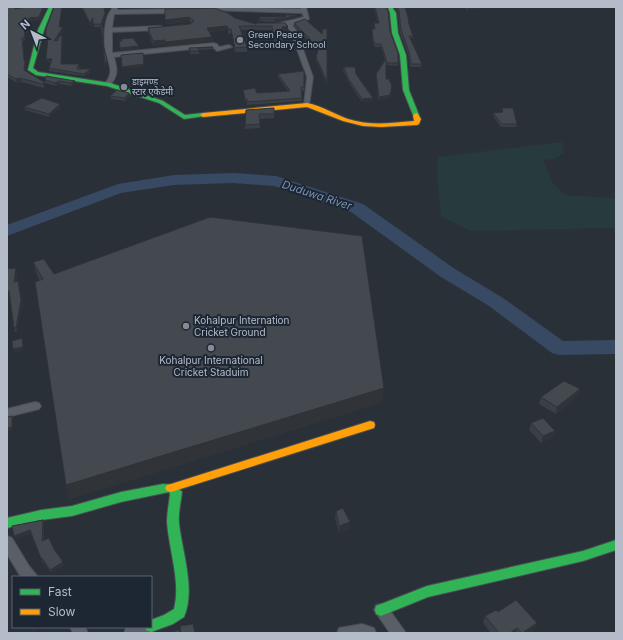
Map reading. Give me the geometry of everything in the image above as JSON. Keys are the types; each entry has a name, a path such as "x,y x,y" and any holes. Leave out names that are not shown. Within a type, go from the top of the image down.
{"street":[{"path":"51,7 40,30 30,69 36,73 108,84 161,102 184,117 253,109 308,105 314,106 345,120 360,124 385,125 417,123 418,119 406,90 403,55 395,33 393,13 390,7"},
{"path":"108,84 113,78 114,68 108,49 109,20 113,9 183,10"},
{"path":"224,9 232,16"},
{"path":"197,10 304,9 307,18 288,24 265,25"},
{"path":"288,24 293,30 310,77 308,105"},
{"path":"109,30 167,28"},
{"path":"111,55 213,45 215,45 217,49 229,47"},
{"path":"7,413 34,406"},
{"path":"7,523 41,515 72,511 163,488 171,488 370,425"},
{"path":"152,626 168,620 179,613 182,598 180,565 173,521 176,492 171,488"},
{"path":"7,542 24,570 30,576"},
{"path":"381,610 427,592 583,556 616,545"},
{"path":"381,610 395,633"},
{"path":"381,610 399,633"},
{"path":"131,633 145,628"},
{"path":"344,633 362,631 369,633"}],"green space":[{"path":"562,142 564,152 555,159 543,160 552,182 565,195 616,198 616,228 470,231 441,216 437,179 438,157"}],"building":[{"path":"7,7 15,7 15,9 43,7 39,17 29,18 28,30 25,30 24,38 22,38 25,60 24,70 44,82 43,84 20,78 16,79 7,74"},
{"path":"54,7 62,7 59,27 63,27 54,41 58,40 59,36 62,36 61,64 79,64 77,69 91,69 84,74 49,68 52,59 46,59 48,37 46,37 46,29"},
{"path":"82,7 104,7 105,13 101,24 93,24 93,18 90,23"},
{"path":"375,7 386,7 388,11 390,31 398,53 398,63 387,63 386,60 386,79 389,79 392,86 390,95 379,97 376,74 386,59 381,44 375,44 373,40 372,29 375,29 374,23 379,23"},
{"path":"397,7 405,7 413,36 409,36 422,64 411,64 409,52 401,30 399,10"},
{"path":"214,8 228,13 235,18 256,24 285,23 288,26 282,27 283,41 274,41 272,26 239,26 247,47 235,48 231,29 228,29 227,26 207,28 212,37 165,42 165,40 153,41 148,28 190,24 194,21 189,17 165,20 165,9"},
{"path":"285,15 297,15 285,18 259,19 260,17 286,17"},
{"path":"305,19 322,34 323,29 327,29 327,81 316,57 319,47 313,47 309,38 294,23"},
{"path":"103,26 103,45 107,60 105,64 101,27"},
{"path":"133,38 139,46 120,48 119,41 122,41 121,39"},
{"path":"213,47 198,48 199,51 190,51 189,48"},
{"path":"143,53 144,64 122,67 121,55"},
{"path":"344,67 355,67 356,74 373,98 362,99 348,78"},
{"path":"304,71 304,87 301,87 302,98 247,102 247,99 245,99 243,90 255,88 257,93 290,91 278,74"},
{"path":"46,76 75,81 71,83 59,81 55,83 45,80"},
{"path":"117,90 129,93 125,98 110,96"},
{"path":"42,98 60,104 49,114 24,107"},
{"path":"274,108 274,114 259,114 260,124 245,125 246,110"},
{"path":"502,108 513,108 517,124 502,124 493,113 503,112"},
{"name":"Kohalpur International Cricket Staduim","path":"210,217 362,236 384,388 66,485 35,282 43,279 33,262 44,259 54,274"},
{"path":"16,268 14,282 18,281 21,300 16,328 14,328 9,291 7,291 7,269"},
{"path":"22,338 23,347 13,349 12,341"},
{"path":"564,381 580,389 557,407 541,397"},
{"path":"12,416 12,427 7,428 7,417"},
{"path":"543,418 555,431 543,436 531,423"},
{"path":"343,508 350,522 339,526 336,511"},
{"path":"43,520 42,541 49,538 54,549 63,562 50,570 42,558 42,561 30,530 14,536 12,526"},
{"path":"516,600 537,623 522,633 517,628 510,633 499,633 485,616 496,610 498,612"},
{"path":"193,624 195,633 181,633 180,626"},
{"path":"179,630 179,633 170,633"}],"waterway":[{"name":"Duduwa River","path":"7,231 118,189 174,180 233,178 276,181 357,208 448,273 496,302 559,348 616,347"}],"traffic: fast":[{"path":"51,7 41,30 30,69 36,73 108,84 161,102 184,117 203,115"},
{"path":"390,7 393,13 395,33 403,55 406,90 416,115"},
{"path":"7,523 41,515 72,511 121,497 163,488 171,488 176,492 173,521 180,565 183,598 179,613 168,620 152,626"},
{"path":"381,610 427,592 583,556 616,545"}],"traffic: slow":[{"path":"203,115 307,105 354,123 372,125 417,123 418,119 416,115"},
{"path":"171,488 370,425"}],"place":[{"name":"Green Peace Secondary School","path":"240,40"},
{"name":"डाइमण्ड स्टार एकेडेमी","path":"124,87"},
{"name":"Kohalpur Internation Cricket Ground","path":"186,326"},
{"name":"Kohalpur International Cricket Staduim","path":"211,348"}]}
